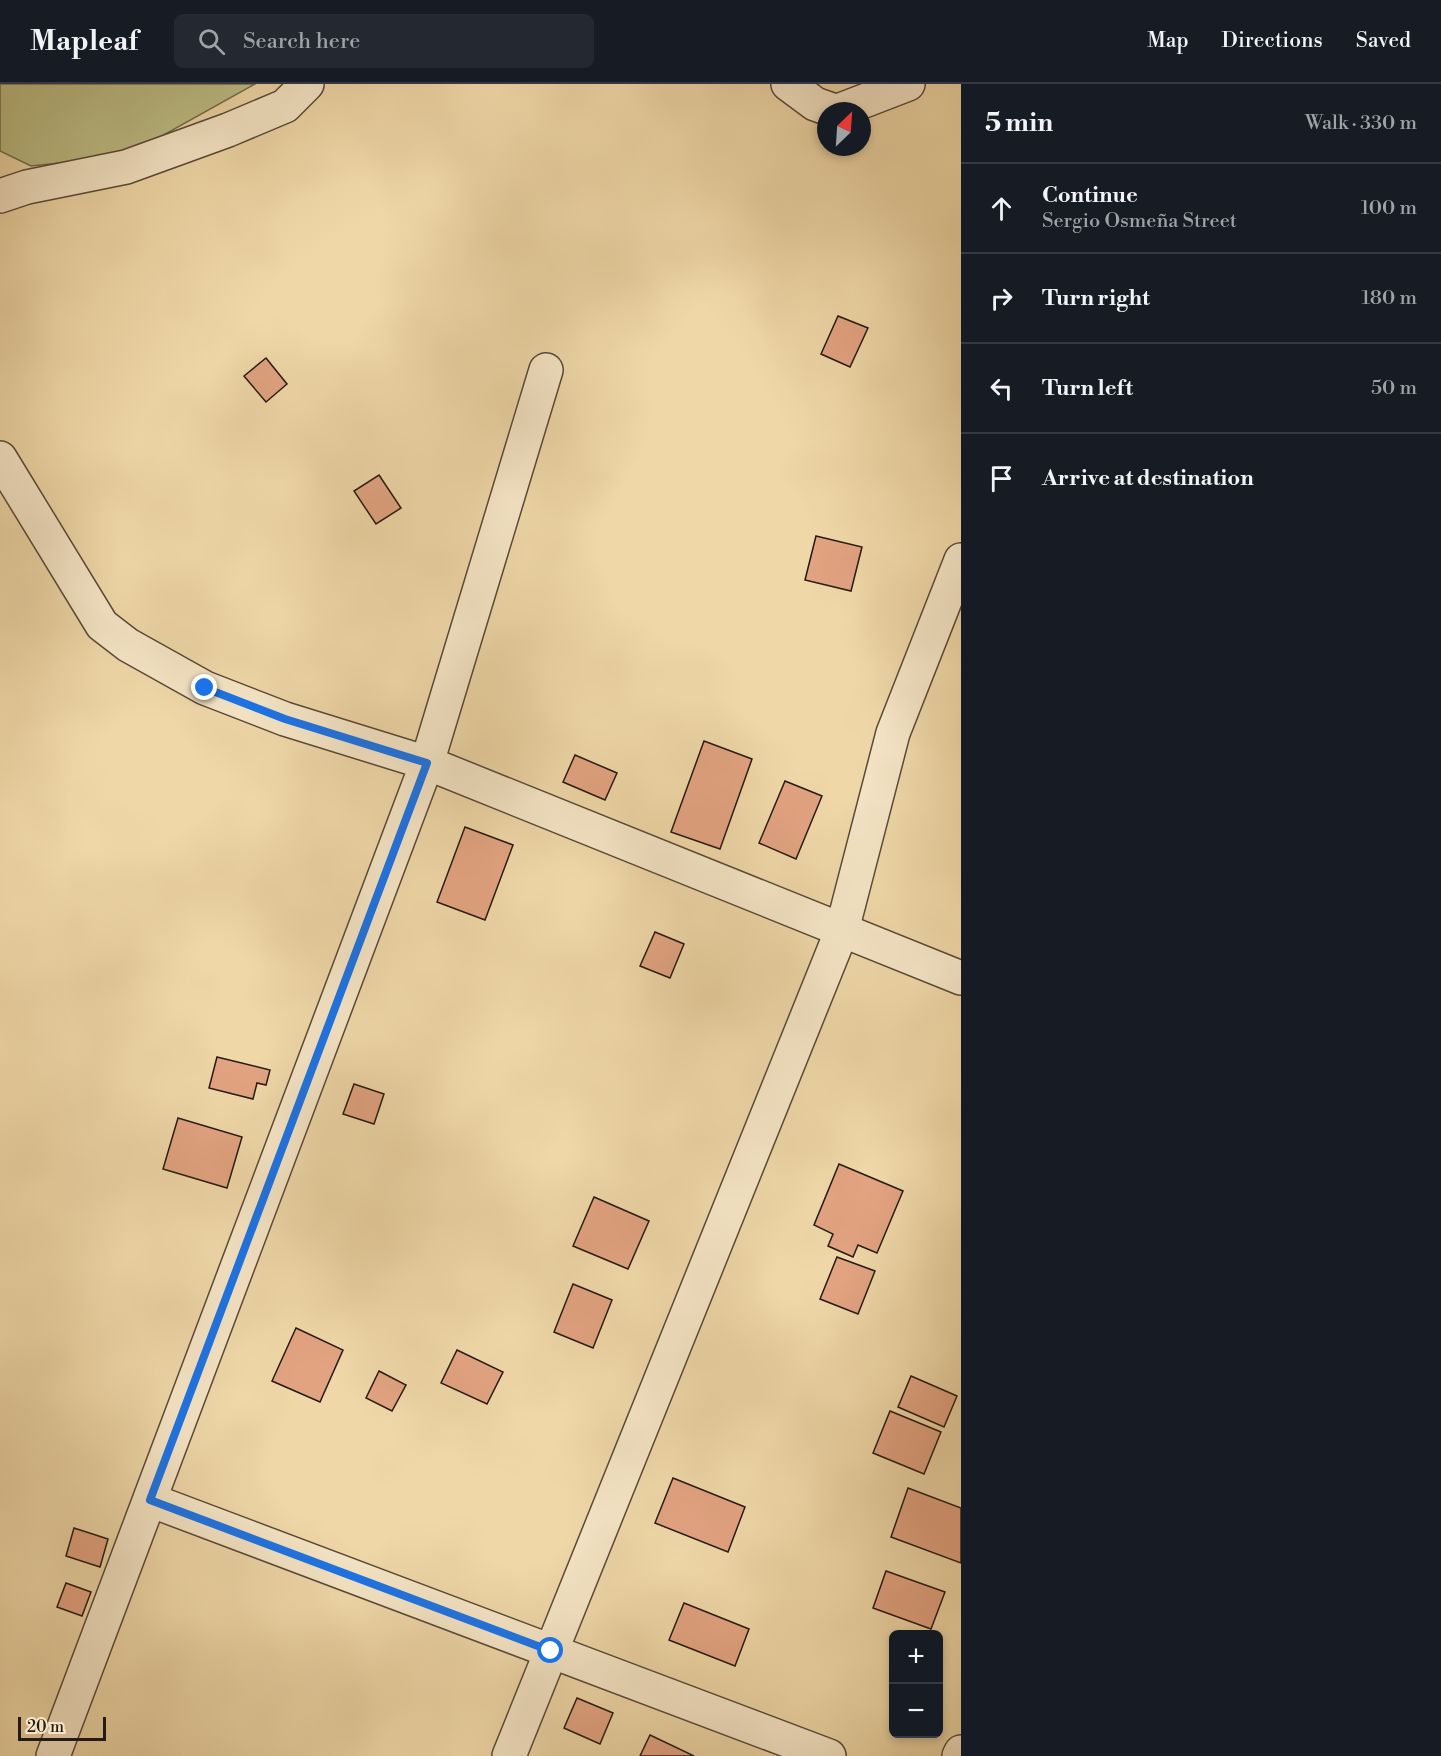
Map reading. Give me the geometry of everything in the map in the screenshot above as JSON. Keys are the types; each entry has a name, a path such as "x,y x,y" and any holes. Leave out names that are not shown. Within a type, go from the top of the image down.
{"street":[{"path":"0,196 27,187 126,167 228,130 285,106 307,84"},
{"path":"788,84 817,105"},
{"path":"861,102 908,84"},
{"path":"53,1756 427,763 546,370"},
{"path":"0,458 102,625 128,645 205,688 285,719 427,763 961,978"},
{"path":"509,1756 842,930 893,733 961,560"},
{"path":"150,1500 829,1756"},
{"path":"959,1756 961,1752"}],"green space":[{"path":"0,84 255,84 126,156 31,166 0,151"}],"building":[{"path":"838,316 868,328 850,367 821,354"},
{"path":"266,358 287,384 266,402 244,376"},
{"path":"379,475 401,508 376,524 354,491"},
{"path":"816,536 862,547 851,591 805,580"},
{"path":"704,741 752,759 720,849 671,832"},
{"path":"575,755 617,773 605,800 563,782"},
{"path":"785,781 822,796 796,859 759,843"},
{"path":"465,827 513,845 485,920 437,902"},
{"path":"655,932 684,944 670,978 640,966"},
{"path":"217,1057 270,1070 266,1085 257,1083 253,1099 209,1088"},
{"path":"354,1084 384,1094 374,1124 343,1114"},
{"path":"178,1118 242,1137 227,1188 163,1169"},
{"path":"839,1164 903,1191 877,1253 858,1245 853,1257 828,1246 833,1234 814,1225"},
{"path":"594,1197 649,1221 628,1269 573,1246"},
{"path":"837,1257 875,1271 858,1314 820,1299"},
{"path":"573,1284 612,1300 593,1348 554,1332"},
{"path":"296,1328 343,1350 320,1402 272,1381"},
{"path":"457,1350 503,1372 487,1404 441,1383"},
{"path":"379,1371 406,1385 392,1411 366,1398"},
{"path":"911,1376 957,1396 944,1427 898,1407"},
{"path":"890,1411 941,1432 924,1474 873,1453"},
{"path":"673,1478 745,1507 728,1552 655,1523"},
{"path":"908,1488 961,1508 961,1563 891,1537"},
{"path":"74,1528 108,1539 100,1567 66,1556"},
{"path":"886,1571 945,1592 931,1629 873,1608"},
{"path":"66,1583 91,1592 82,1616 57,1607"},
{"path":"684,1603 749,1629 735,1666 669,1640"},
{"path":"577,1698 613,1713 600,1744 564,1728"},
{"path":"650,1735 694,1756 640,1756"}],"route":[{"path":"205,688 285,719 427,763 150,1500 551,1651"}]}
